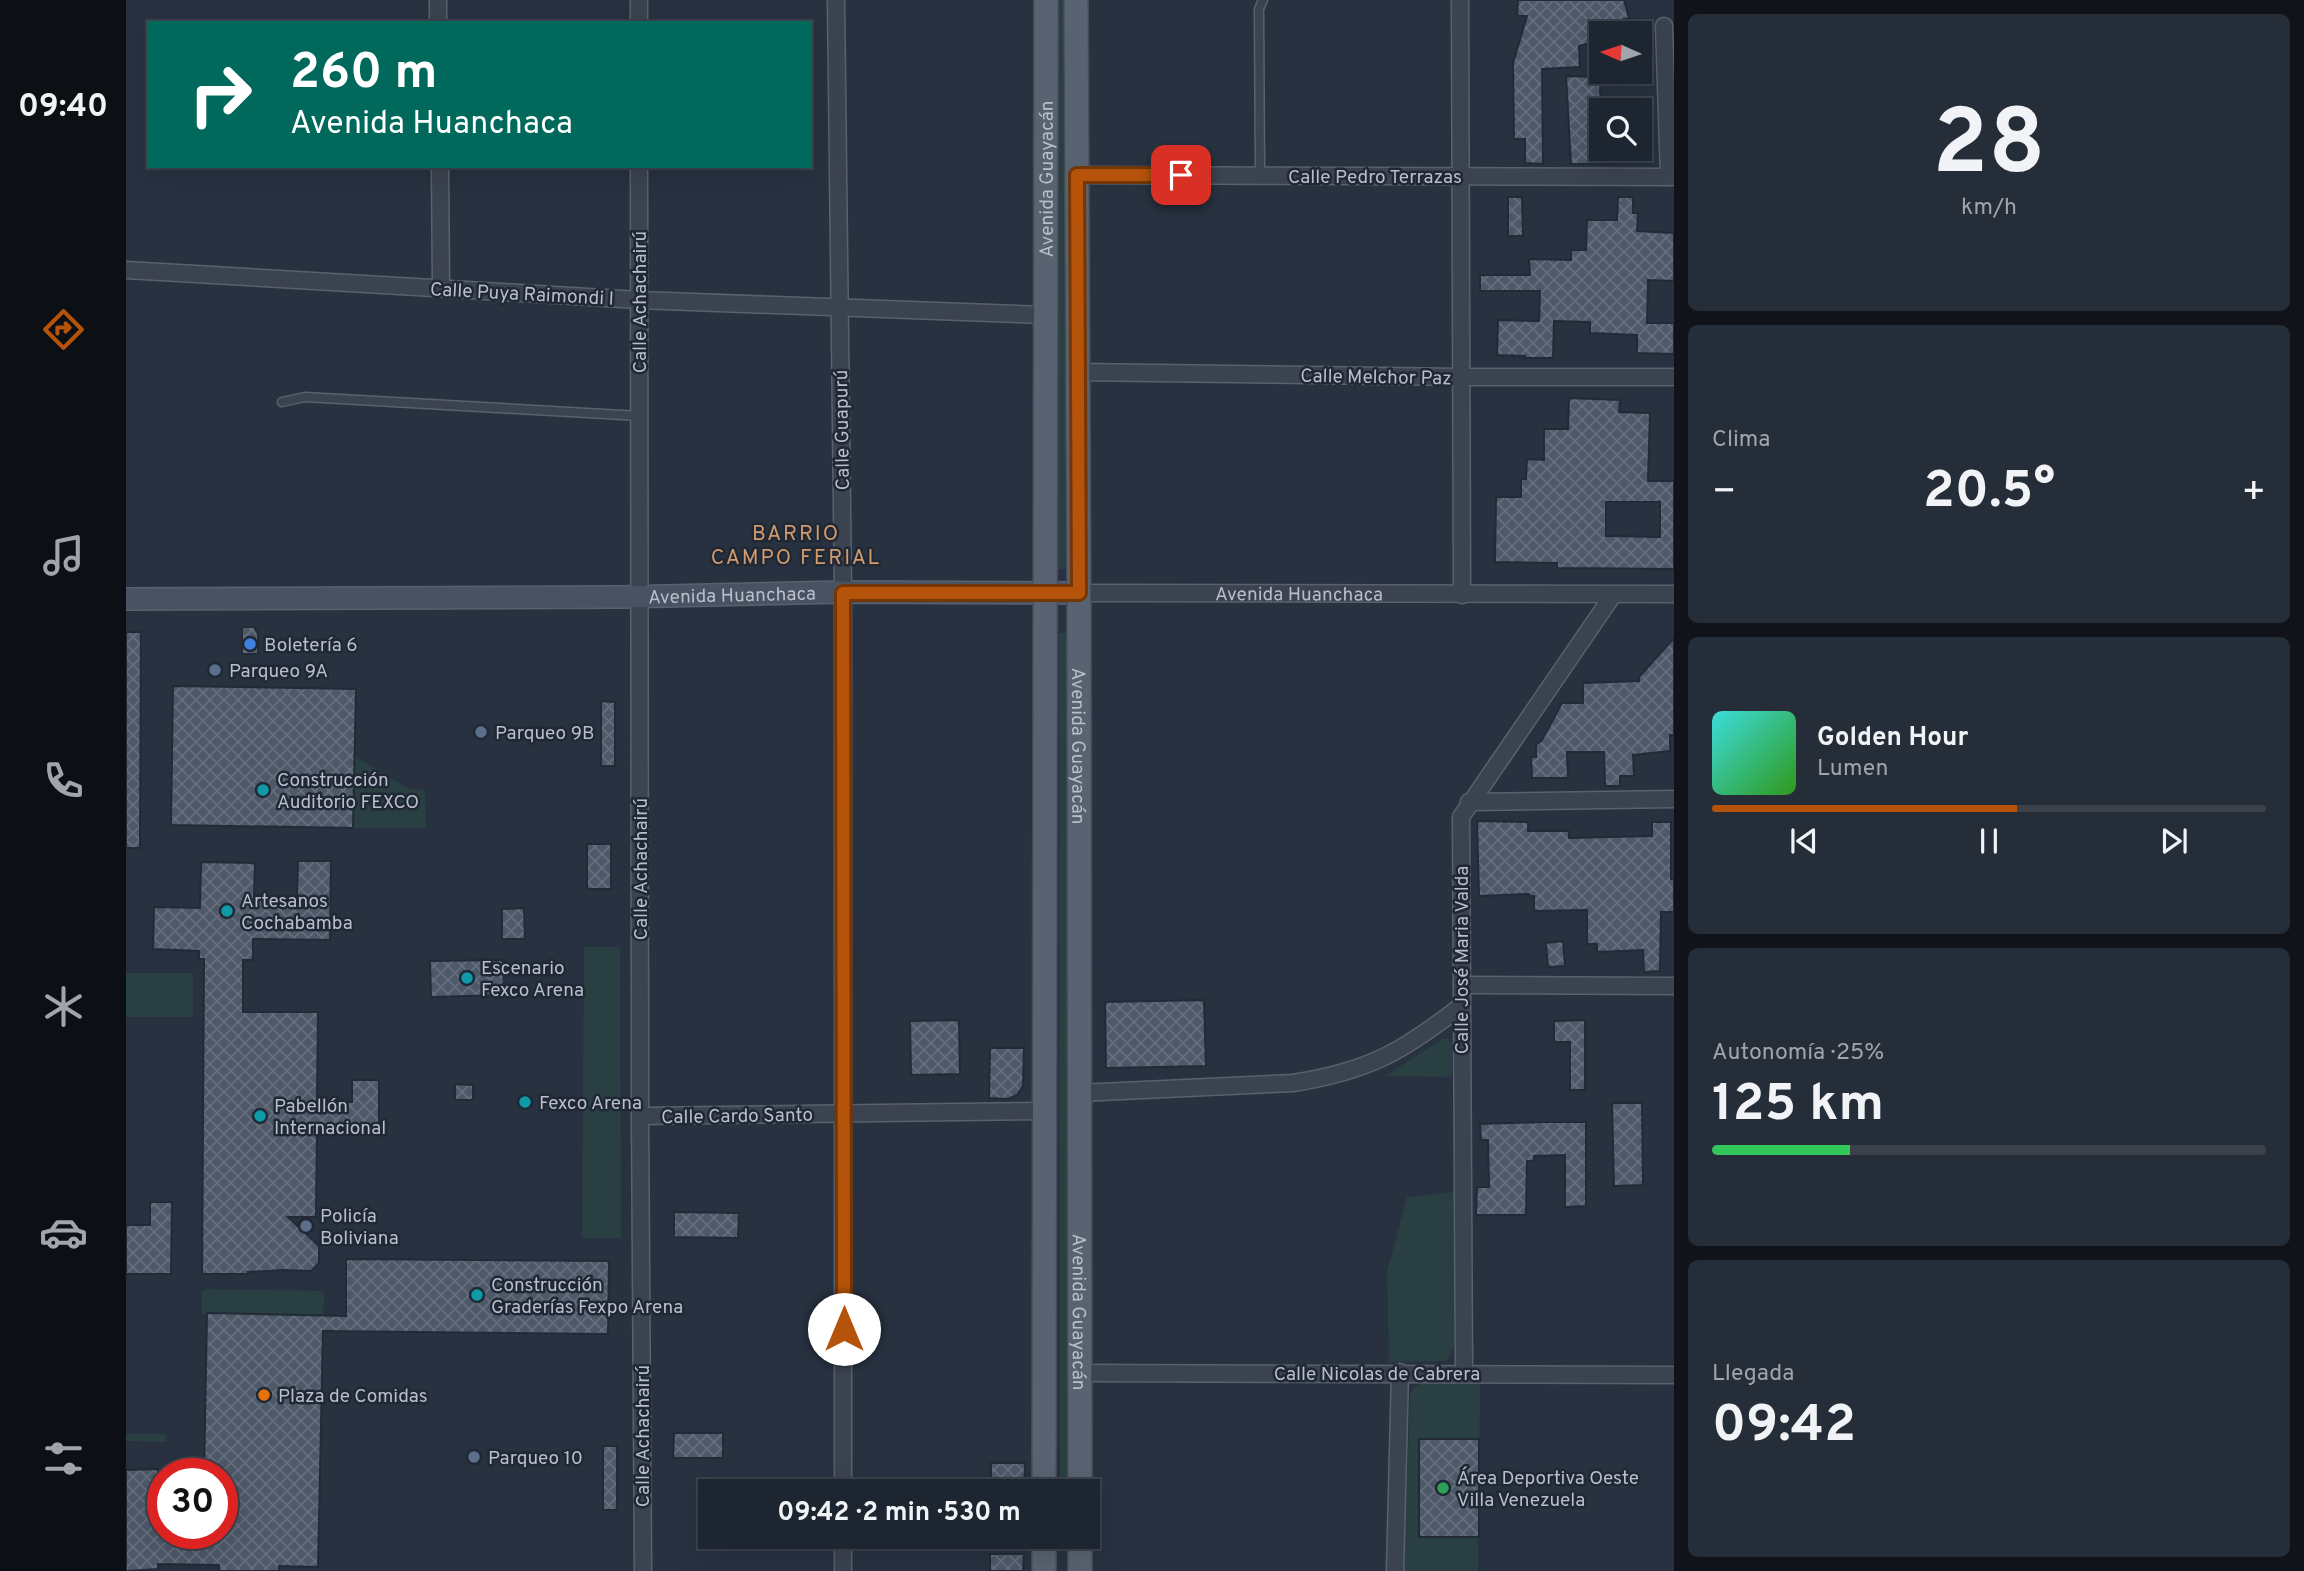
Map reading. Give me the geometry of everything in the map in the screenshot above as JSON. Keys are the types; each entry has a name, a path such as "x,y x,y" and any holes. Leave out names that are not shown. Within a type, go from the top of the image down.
{"main road":[{"name":"Avenida Guayacán","path":"1045,1479 1046,0"},
{"name":"Avenida Guayacán","path":"1076,0 1080,1479"},
{"path":"1044,1549 1044,1571"},
{"path":"1080,1549 1080,1571"}],"street":[{"path":"438,0 438,21"},
{"path":"639,0 639,21"},
{"name":"Calle Guapurú","path":"836,0 843,593 843,1479"},
{"path":"1460,0 1462,595"},
{"path":"1669,24 1672,177"},
{"path":"440,168 441,288"},
{"name":"Calle Achachairú","path":"639,168 643,1571"},
{"name":"Calle Pedro Terrazas","path":"1077,175 1672,177"},
{"name":"Calle Puya Raimondi I","path":"126,270 639,300 1044,315"},
{"name":"Calle Melchor Paz","path":"1078,372 1674,377"},
{"name":"Avenida Huanchaca","path":"126,599 1046,592 1674,594"},
{"name":"Calle José Maria Valda","path":"1464,1373 1461,817 1613,595"},
{"path":"1469,802 1674,799"},
{"path":"1462,985 1674,986"},
{"path":"1079,1093 1293,1083 1326,1078 1360,1069 1388,1056 1422,1036 1461,1006"},
{"name":"Calle Cardo Santo","path":"640,1116 1045,1111"},
{"path":"1395,1571 1400,1372"},
{"name":"Calle Nicolas de Cabrera","path":"1079,1373 1674,1375"},
{"path":"843,1549 843,1571"}],"lane":[{"path":"1260,175 1259,9 1263,0"},
{"path":"282,402 305,397 640,416"}],"green space":[{"path":"1055,0 1063,0 1066,569 1058,569"},
{"path":"1059,633 1068,633 1068,1479 1060,1479"},
{"path":"355,756 409,789 425,790 426,828 353,828"},
{"path":"584,947 620,947 621,1238 582,1238"},
{"path":"126,973 193,973 193,1017 126,1017"},
{"path":"1444,1038 1449,1039 1452,1044 1452,1077 1385,1076"},
{"path":"1455,1192 1454,1347 1446,1361 1389,1362 1387,1272 1407,1197"},
{"path":"206,1289 320,1291 324,1294 323,1316 202,1314 202,1292"},
{"name":"Área Deportiva Oeste Villa Venezuela","path":"1422,1383 1480,1384 1478,1571 1404,1571 1410,1395 1413,1388"},
{"path":"126,1434 166,1434 166,1442 126,1441"}],"building":[{"path":"1518,0 1624,0 1629,18 1618,21 1589,21 1589,43 1579,46 1580,67 1542,69 1543,164 1525,163 1525,139 1514,139 1513,63 1527,16 1517,16"},
{"path":"1566,76 1589,77 1589,84 1600,84 1600,98 1589,98 1589,161 1652,161 1653,149 1653,163 1571,164"},
{"path":"1508,197 1522,197 1523,236 1508,236"},
{"path":"1618,197 1633,197 1633,213 1638,213 1637,231 1674,233 1674,281 1648,280 1647,323 1674,323 1674,354 1637,353 1637,335 1590,333 1590,322 1554,321 1553,358 1497,355 1498,320 1539,321 1540,291 1480,291 1480,275 1530,275 1529,259 1571,260 1571,250 1586,250 1587,220 1617,220"},
{"path":"1569,398 1620,400 1619,412 1650,413 1648,481 1674,481 1674,569 1557,568 1557,563 1495,562 1496,497 1521,497 1521,479 1526,479 1527,459 1544,460 1544,429 1568,429","holes":["1606,502 1660,502 1660,537 1606,536"]},
{"name":"Boletería 6","path":"242,627 254,627 258,634 258,654 242,654"},
{"path":"126,632 141,632 140,848 126,848"},
{"path":"1674,638 1674,735 1670,735 1670,751 1633,755 1634,776 1620,776 1620,786 1605,786 1604,752 1567,752 1568,778 1532,778 1531,757 1536,757 1536,745 1542,740 1562,703 1583,703 1583,683 1639,681 1639,677"},
{"name":"Construcción Auditorio FEXCO","path":"173,686 356,689 353,828 171,825"},
{"path":"601,701 615,702 615,766 601,766"},
{"path":"1477,821 1528,822 1528,831 1569,831 1569,838 1652,836 1652,822 1671,822 1674,912 1661,912 1660,971 1644,972 1643,950 1597,952 1597,944 1587,944 1587,910 1534,911 1534,896 1529,894 1479,896"},
{"path":"587,844 611,844 611,889 587,889"},
{"path":"298,861 331,861 330,940 253,939 253,960 243,960 243,1012 318,1012 317,1101 352,1102 352,1080 379,1080 379,1125 329,1126 329,1131 317,1130 316,1217 288,1217 319,1246 319,1263 311,1271 202,1274 204,959 199,959 199,951 153,949 154,907 200,908 201,862 255,863 254,896 297,896"},
{"path":"524,908 525,939 502,939 502,909"},
{"path":"1563,941 1565,966 1548,967 1546,943"},
{"name":"Escenario Fexco Arena","path":"503,960 504,995 431,997 430,961"},
{"path":"1204,1000 1206,1066 1106,1068 1105,1002"},
{"path":"959,1020 960,1074 911,1075 910,1021"},
{"path":"1585,1020 1585,1090 1570,1090 1570,1042 1554,1042 1554,1021"},
{"path":"990,1048 1024,1048 1023,1086 1017,1095 1008,1099 989,1098"},
{"path":"455,1084 473,1085 473,1100 455,1100"},
{"path":"1612,1103 1642,1103 1643,1185 1614,1186"},
{"path":"1586,1122 1586,1206 1565,1207 1565,1155 1534,1156 1534,1161 1527,1161 1526,1215 1476,1215 1477,1187 1489,1187 1488,1140 1481,1140 1480,1124"},
{"path":"150,1202 172,1202 171,1274 126,1274 126,1225 150,1225"},
{"path":"674,1212 739,1213 738,1238 674,1237"},
{"path":"346,1259 609,1261 608,1334 323,1331 318,1567 279,1566 279,1571 219,1571 219,1565 158,1564 158,1569 126,1571 126,1470 147,1469 147,1549 238,1549 238,1458 204,1458 207,1313 346,1316"},
{"path":"674,1433 723,1433 723,1458 673,1458"},
{"path":"1419,1439 1479,1439 1479,1537 1419,1537"},
{"path":"603,1446 617,1446 617,1510 603,1510"},
{"path":"991,1463 1025,1463 1024,1479 991,1479"},
{"path":"990,1554 1024,1554 1023,1571 990,1571"}],"place":[{"name":"Boletería 6","path":"250,644"},
{"name":"Parqueo 9A","path":"215,670"},
{"name":"Parqueo 9B","path":"481,732"},
{"name":"Construcción Auditorio FEXCO","path":"263,790"},
{"name":"Artesanos Cochabamba","path":"227,911"},
{"name":"Escenario Fexco Arena","path":"467,978"},
{"name":"Fexco Arena","path":"525,1102"},
{"name":"Pabellón Internacional","path":"260,1116"},
{"name":"Policía Boliviana","path":"306,1226"},
{"name":"Construcción Graderías Fexpo Arena","path":"477,1295"},
{"name":"Plaza de Comidas","path":"264,1395"},
{"name":"Parqueo 10","path":"474,1457"},
{"name":"Área Deportiva Oeste Villa Venezuela","path":"1443,1488"}],"district":[{"name":"BARRIO CAMPO FERIAL","path":"796,545"}],"route":[{"path":"844,1329 843,593 1079,593 1077,175 1181,175"}]}
